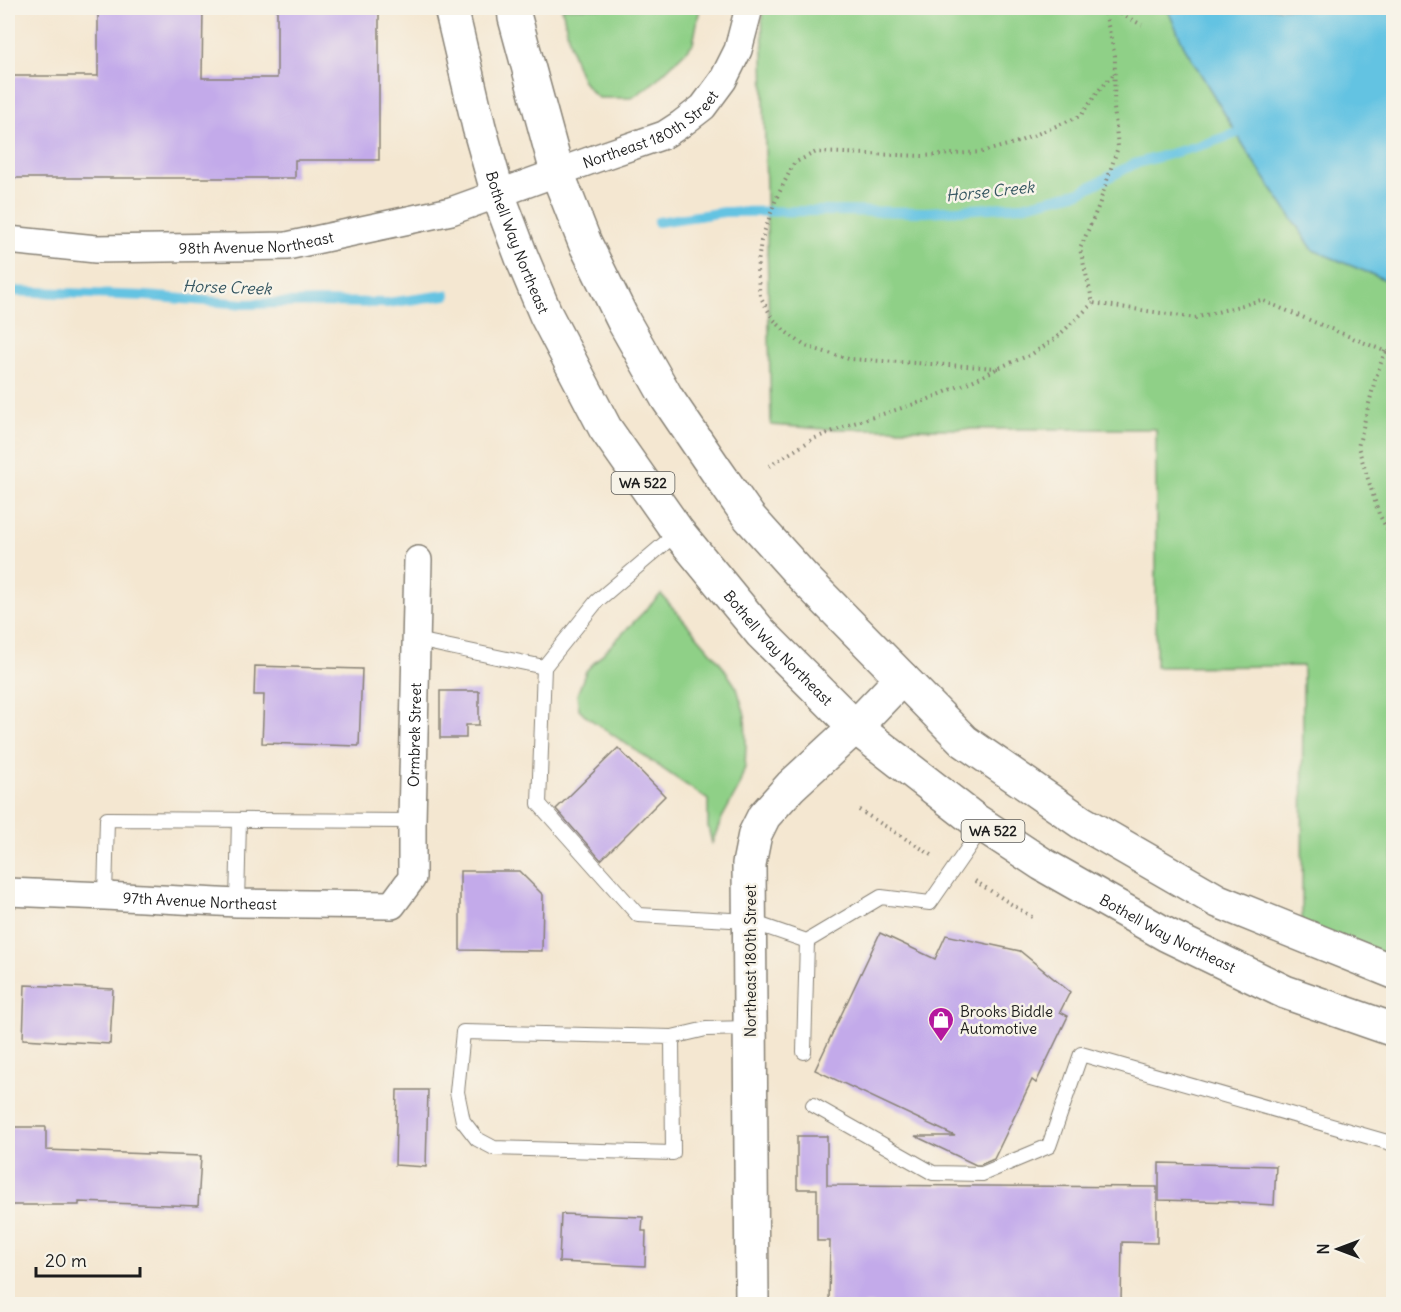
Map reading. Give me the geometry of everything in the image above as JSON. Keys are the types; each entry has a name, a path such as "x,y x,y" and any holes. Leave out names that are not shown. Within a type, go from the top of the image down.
{"main road":[{"name":"Bothell Way Northeast","path":"451,8 479,127 498,194 546,315 605,428 678,532 761,633 855,727 975,820 1042,864 1167,935 1285,992 1394,1030"},
{"path":"514,8 557,172 590,252 624,322 667,398 749,517 803,578 964,741 1081,822 1218,901 1394,972"},
{"name":"Northeast 180th Street","path":"752,1305 749,864 755,834 764,816 791,786 855,727 902,678"}],"street":[{"name":"Northeast 180th Street","path":"498,194 664,135 681,124 703,107 723,80 738,50 749,8"},
{"name":"98th Avenue Northeast","path":"8,240 96,249 287,246 451,211 498,194"},
{"name":"Ormbrek Street","path":"392,905 412,878 418,560"},
{"name":"97th Avenue Northeast","path":"8,892 237,903 392,905"}],"lane":[{"path":"678,532 597,601 544,667 539,804 638,915 749,921 807,941 881,897 930,903 984,825"},
{"path":"417,640 544,667"},
{"path":"105,896 107,819 412,821"},
{"path":"237,903 239,820"},
{"path":"804,1052 807,941"},
{"path":"672,1037 673,1153 495,1148 477,1139 463,1121 457,1092 463,1032 672,1037 706,1029 750,1028"},
{"path":"813,1105 933,1173 982,1174 1049,1146 1081,1054 1394,1144"}],"path":[{"path":"1093,303 1080,249 1099,205 1118,147 1114,108 1115,56 1104,8"},
{"path":"1110,8 1142,24"},
{"path":"998,368 849,359 805,346 786,332 773,319 760,296 757,270 761,241 776,199 794,163 816,152 923,156 982,152 1018,142 1080,116 1115,73"},
{"path":"1093,303 1195,318 1261,300 1394,355"},
{"path":"769,466 813,439 851,424 924,401 1032,354 1056,338 1093,303"},
{"path":"1385,351 1358,447 1379,514 1394,542"}],"green space":[{"path":"562,8 700,8 693,44 653,83 632,98 598,98 586,86 577,67"},
{"path":"762,8 1167,8 1184,46 1250,156 1313,250 1393,283 1393,972 1302,935 1303,666 1156,667 1156,429 824,429 771,425"},
{"path":"661,594 719,661 737,688 745,715 745,767 738,789 722,818 712,843 708,827 708,800 587,717 579,709 577,695 586,671"}],"water":[{"path":"1167,8 1393,8 1393,283 1313,250 1250,156 1184,46"}],"building":[{"path":"98,8 203,8 202,78 277,78 277,8 379,8 379,160 295,160 295,178 8,178 8,76 98,76"},
{"path":"255,666 362,669 359,746 262,743 264,695 254,695"},
{"path":"440,691 479,691 479,725 466,725 466,738 440,738"},
{"path":"618,748 665,796 601,860 556,809"},
{"path":"460,871 519,871 543,895 542,951 460,950"},
{"name":"Brooks Biddle Automotive","path":"880,933 935,959 946,935 1020,951 1070,992 1060,1012 1068,1016 1036,1083 1032,1080 994,1159 976,1165 915,1136 955,1136 815,1070"},
{"path":"25,985 113,989 110,1044 23,1039"},
{"path":"397,1090 428,1090 426,1167 395,1165"},
{"path":"8,1127 46,1127 46,1150 201,1156 198,1206 79,1202 79,1205 8,1205"},
{"path":"797,1136 827,1136 827,1185 1157,1187 1157,1243 1122,1242 1121,1305 829,1305 830,1241 817,1241 817,1189 797,1189"},
{"path":"1159,1163 1276,1166 1274,1205 1159,1200"},
{"path":"561,1214 643,1217 642,1231 646,1231 645,1266 559,1262"}],"waterway":[{"name":"Horse Creek","path":"658,222 724,212 926,212 1022,206 1080,192 1134,164 1249,129"},
{"name":"Horse Creek","path":"8,291 146,296 244,304 387,303 446,295"}],"place":[{"name":"Brooks Biddle Automotive","path":"941,1043"}]}
